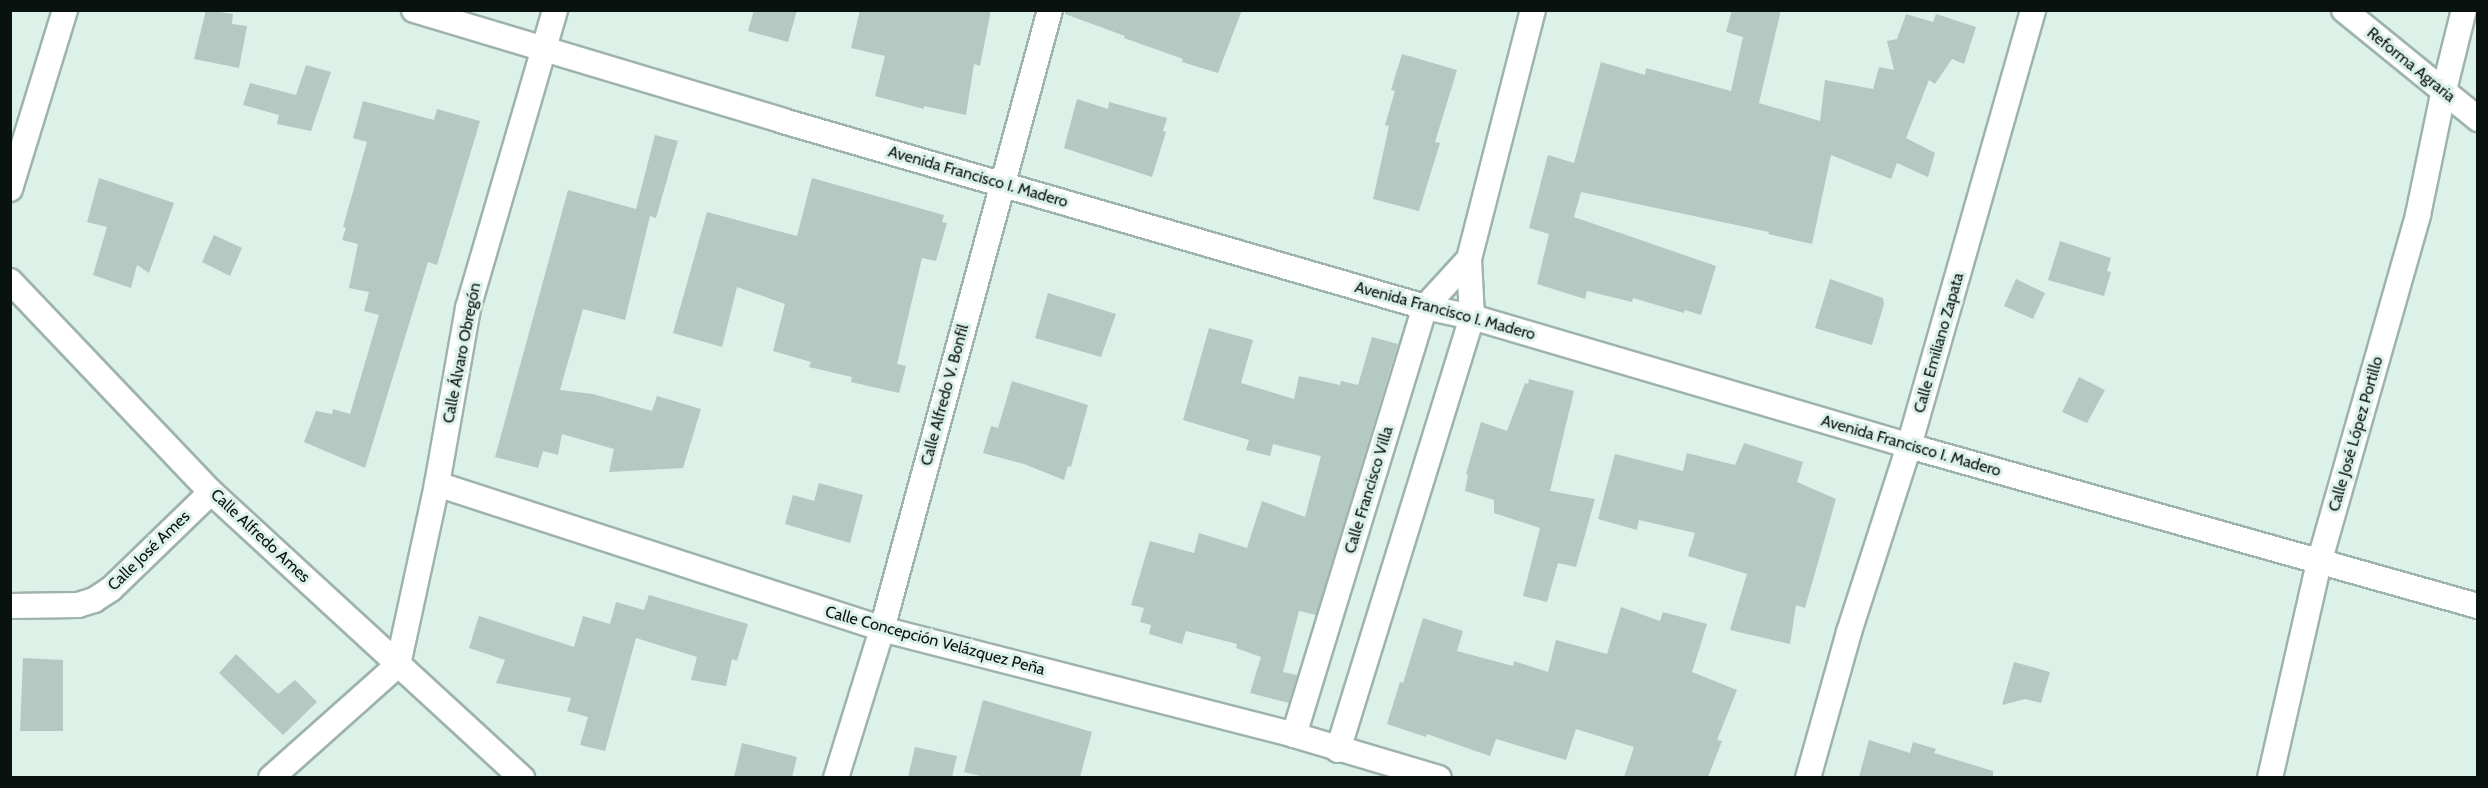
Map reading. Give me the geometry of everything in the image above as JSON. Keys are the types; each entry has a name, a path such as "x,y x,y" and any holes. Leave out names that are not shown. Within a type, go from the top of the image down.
{"street":[{"path":"10,189 65,10"},
{"name":"Avenida Francisco I. Madero","path":"414,10 543,50 1425,307 1472,317 1909,446 2478,606"},
{"name":"Calle Álvaro Obregón","path":"398,665 438,484 468,308 555,10"},
{"name":"Calle Alfredo V. Bonfil","path":"837,777 882,629 1050,10"},
{"name":"Calle Francisco Villa","path":"1338,750 1472,317 1469,259 1533,10"},
{"name":"Calle Emiliano Zapata","path":"1808,777 1849,632 1909,446 2033,10"},
{"name":"Reforma Agraria","path":"2344,10 2478,119"},
{"name":"Calle José López Portillo","path":"2270,777 2319,563 2418,215 2444,90 2464,10"},
{"name":"Calle Francisco Villa","path":"1294,735 1425,307 1469,259"},
{"name":"Calle Alfredo Ames","path":"10,281 211,492 522,777"},
{"name":"Calle Concepción Velázquez Peña","path":"438,484 882,629 1294,735 1338,750 1439,777"},
{"name":"Calle José Ames","path":"10,606 78,605 94,600 111,589 211,492"},
{"path":"271,777 398,665"}],"building":[{"path":"206,10 233,14 232,24 247,26 239,68 194,59"},
{"path":"754,10 797,10 788,42 748,31"},
{"path":"860,10 991,10 980,66 974,64 966,115 924,106 924,109 875,96 885,56 851,48"},
{"path":"1065,10 1242,10 1218,73 1182,62 1183,59 1065,14"},
{"path":"1732,10 1781,10 1759,103 1820,121 1825,80 1873,89 1879,67 1894,70 1887,41 1897,39 1906,14 1933,22 1936,14 1976,27 1964,64 1952,59 1935,84 1929,80 1906,138 1935,153 1928,177 1897,163 1891,179 1831,155 1812,244 1768,234 1769,232 1581,192 1574,217 1716,266 1701,315 1685,310 1684,313 1633,298 1632,302 1587,291 1585,299 1537,284 1549,234 1529,228 1548,155 1574,163 1601,62 1645,75 1646,68 1731,91 1743,37 1726,32"},
{"path":"1402,54 1457,70 1435,142 1440,143 1419,211 1373,199 1389,126 1385,125 1395,91 1391,90"},
{"path":"306,65 331,72 311,131 277,124 279,115 243,105 250,83 296,95"},
{"path":"1077,99 1108,109 1109,102 1167,118 1163,131 1166,132 1152,177 1064,148"},
{"path":"363,101 434,120 437,109 480,121 437,265 428,262 365,468 304,442 316,411 332,414 333,409 350,414 379,315 364,311 369,292 349,288 358,244 342,240 346,228 343,227 367,142 353,138"},
{"path":"655,135 678,141 656,218 650,216 625,320 583,309 560,390 593,394 652,411 657,396 701,409 683,468 609,472 614,449 562,434 558,455 543,451 538,468 495,457 568,190 636,209"},
{"path":"99,178 174,203 149,273 137,265 131,288 93,275 107,227 87,222"},
{"path":"812,178 944,215 942,222 947,223 936,261 922,258 897,364 906,366 899,393 851,382 852,377 809,367 811,362 773,351 785,304 737,287 722,347 673,333 707,212 797,236"},
{"path":"214,235 242,248 230,276 202,262"},
{"path":"2060,241 2111,258 2107,271 2111,272 2104,296 2048,280"},
{"path":"1830,279 1883,298 1884,304 1872,345 1815,328"},
{"path":"2016,279 2045,293 2033,319 2004,306"},
{"path":"1048,293 1116,314 1101,357 1035,338"},
{"path":"1209,328 1253,340 1241,383 1294,399 1299,376 1340,385 1341,381 1358,385 1372,337 1398,344 1316,615 1299,611 1283,672 1297,675 1289,703 1250,693 1261,657 1236,648 1237,644 1186,631 1182,644 1149,634 1151,625 1140,622 1144,608 1131,605 1150,541 1194,553 1199,533 1247,548 1262,501 1305,517 1321,456 1273,444 1270,456 1246,450 1249,440 1183,420"},
{"path":"2079,377 2105,390 2087,423 2062,412"},
{"path":"1529,379 1574,391 1550,491 1595,499 1576,567 1558,563 1547,602 1523,596 1540,528 1494,513 1494,500 1465,491 1468,475 1466,474 1481,422 1507,431 1525,383 1528,384"},
{"path":"1012,381 1088,405 1071,467 1068,466 1064,480 1024,464 983,453 991,426 998,428"},
{"path":"1744,443 1803,462 1797,482 1836,499 1805,608 1796,605 1790,644 1730,630 1747,574 1688,556 1695,533 1639,520 1637,530 1598,519 1615,454 1683,471 1687,453 1735,465"},
{"path":"819,483 863,495 850,543 785,524 793,495 814,501"},
{"path":"649,595 748,624 737,661 732,659 726,686 691,680 697,657 636,638 605,751 580,745 588,717 567,711 571,698 496,683 505,660 469,648 479,616 574,647 583,616 610,624 616,602 644,610"},
{"path":"1621,607 1660,621 1663,612 1707,624 1692,672 1737,690 1717,740 1722,741 1708,777 1624,777 1634,747 1576,729 1566,760 1496,739 1490,756 1427,734 1426,737 1387,724 1400,682 1403,683 1423,618 1463,631 1457,651 1513,666 1514,661 1548,672 1556,640 1607,654"},
{"path":"236,654 278,694 295,680 317,702 283,735 219,673"},
{"path":"23,658 63,660 63,731 20,731"},
{"path":"2014,662 2050,672 2041,703 2025,699 2002,705"},
{"path":"983,700 1092,732 1080,777 985,777 964,772"},
{"path":"1869,740 1910,753 1913,742 1936,749 1934,753 1993,771 1993,777 1859,777"},
{"path":"742,743 797,757 792,777 734,777"},
{"path":"915,747 957,756 952,777 908,777"}]}
